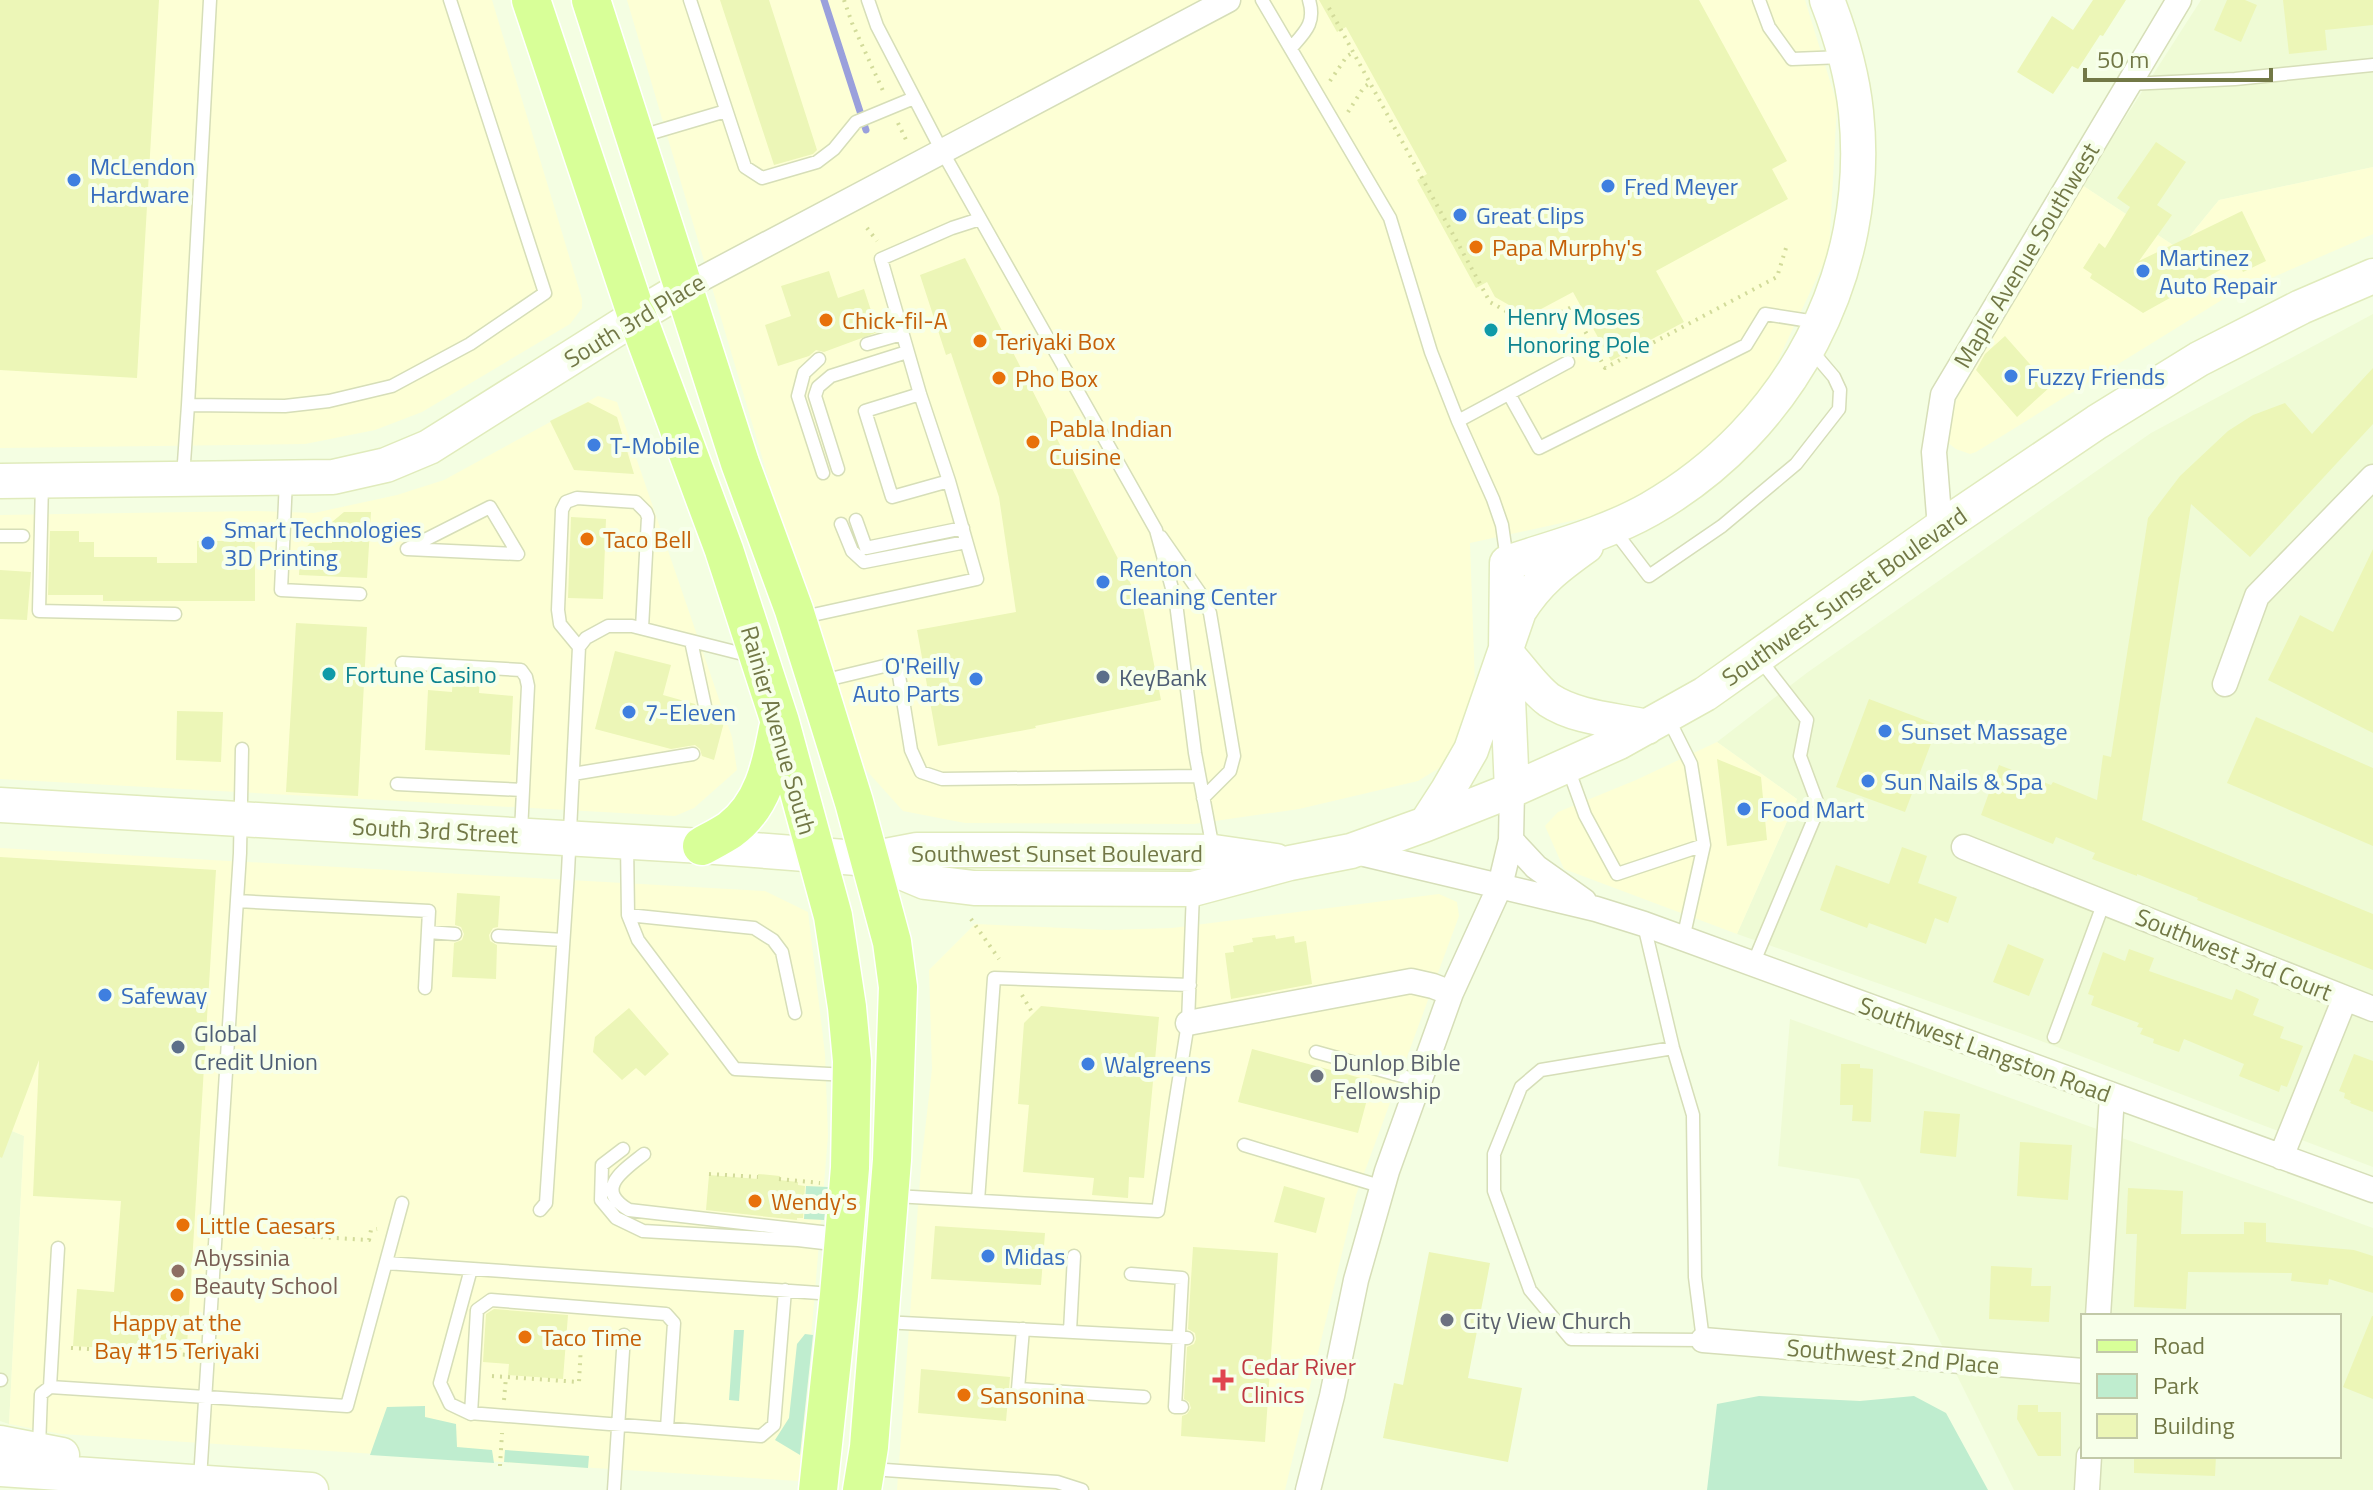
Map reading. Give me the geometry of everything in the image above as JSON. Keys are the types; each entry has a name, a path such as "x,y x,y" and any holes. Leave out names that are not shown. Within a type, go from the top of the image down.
{"main road":[{"name":"Rainier Avenue South","path":"531,0 637,316 724,550 780,722 833,916 847,1007 851,1075 850,1168 818,1490"},
{"name":"Rainier Avenue South","path":"591,0 740,463 797,619 892,942 898,987 889,1196 864,1479"},
{"path":"1512,790 1506,653 1507,563 1612,527 1648,510 1714,465 1743,438 1792,377 1815,335 1842,268 1857,190 1856,111 1846,57 1827,0"},
{"name":"Southwest Sunset Boulevard","path":"870,859 925,882 974,888 1193,889 1290,863 1351,851 1426,824 1619,742 1705,694 1940,528 2097,422 2199,359 2301,307 2373,276"},
{"name":"South 3rd Place","path":"0,481 333,477 410,461 684,288"},
{"path":"1426,824 1471,750 1519,611 1530,593 1544,577 1612,527"},
{"path":"1506,653 1537,689 1562,707 1576,712 1656,721"},
{"path":"702,846 730,830 747,815 761,793 780,722"},
{"name":"South 3rd Street","path":"0,805 239,819 395,820 521,836 870,859"},
{"name":"Southwest Sunset Boulevard","path":"870,859 923,850 1214,852 1290,863"},
{"path":"0,1443 46,1468"},
{"path":"0,1469 46,1468 311,1490"}],"street":[{"name":"South 3rd Place","path":"684,288 1228,0"},
{"name":"Maple Avenue Southwest","path":"1940,528 1934,452 1943,395 2179,0"},
{"path":"2225,684 2257,596 2373,477"},
{"path":"1308,1490 1332,1396 1356,1280 1383,1187 1451,993 1500,886 1511,840 1512,790"},
{"name":"Southwest Langston Road","path":"1511,840 1536,867 1596,909"},
{"name":"Southwest 3rd Court","path":"1964,847 2345,998 2281,1157"},
{"name":"Southwest Langston Road","path":"1351,851 1596,909 1644,924 2373,1190"},
{"path":"1188,1023 1411,981 1451,993"},
{"path":"2345,998 2373,1009"},
{"path":"2098,1314 2112,1096"},
{"name":"Southwest 2nd Place","path":"1703,1340 2081,1371"},
{"path":"2087,1490 2089,1458"}],"lane":[{"path":"183,479 210,0"},
{"path":"188,405 285,406 329,401 392,386 470,344 545,293 450,0"},
{"path":"690,0 745,167 762,178 817,162 834,149 856,122 914,98"},
{"path":"868,0 877,26 942,151 1156,530 1202,596 1210,613 1234,756 1230,771 1203,798"},
{"path":"1262,0 1390,218 1431,352 1502,525 1507,563"},
{"path":"1291,48 1310,25 1309,0"},
{"path":"1759,0 1769,27 1792,59 1846,57"},
{"path":"2129,84 2235,79 2373,65"},
{"path":"636,138 726,111"},
{"path":"797,619 977,579 881,259 980,219"},
{"path":"1509,394 1539,448 1746,345 1765,314 1815,335 1840,390 1839,409 1796,464 1722,526 1649,576 1612,527"},
{"path":"867,344 902,334"},
{"path":"838,469 815,396 818,387 831,376 907,352"},
{"path":"819,359 804,373 798,396 823,473"},
{"path":"1458,421 1568,362"},
{"path":"920,394 865,411 892,497 949,481"},
{"path":"286,478 281,590 360,594"},
{"path":"42,480 39,611 175,614"},
{"path":"579,647 560,624 558,610 562,510 566,502 577,498 636,502 646,512 642,628"},
{"path":"490,507 518,554 487,552 407,549 490,507"},
{"path":"856,520 866,548 963,528"},
{"path":"841,524 852,551 864,562 966,542"},
{"path":"1156,530 1176,603 1199,776 1214,852"},
{"path":"0,536 23,536"},
{"path":"540,1210 546,1203 579,647 586,638 608,626 632,626 759,658"},
{"path":"691,641 705,706"},
{"path":"1753,964 1819,807 1800,756 1807,720 1758,656"},
{"path":"402,663 521,670 526,677 521,836"},
{"path":"817,683 897,663 911,750 921,772 942,779 1199,776"},
{"path":"1656,721 1691,764 1704,845 1683,939"},
{"path":"200,1482 237,901 242,749"},
{"path":"573,774 693,754"},
{"path":"1567,765 1585,815 1617,874 1704,845"},
{"path":"397,784 523,790"},
{"path":"627,842 628,915 638,940 735,1069 851,1075"},
{"path":"889,1196 1158,1211 1188,1023 1193,889"},
{"path":"237,901 429,911 425,988"},
{"path":"2054,1037 2104,902"},
{"path":"628,915 754,928 773,940 782,952 795,1013"},
{"path":"1644,924 1673,1048 1693,1115 1695,1277 1703,1340 1571,1339 1530,1290 1494,1191 1494,1154 1521,1087 1541,1070 1673,1048"},
{"path":"428,932 455,934"},
{"path":"498,936 563,940"},
{"path":"978,1201 994,978 1190,985"},
{"path":"1316,1052 1420,1081"},
{"path":"1244,1145 1383,1187"},
{"path":"623,1149 602,1165 601,1200 616,1218 643,1231 843,1240"},
{"path":"644,1154 613,1183 612,1189 619,1204 629,1210 843,1240"},
{"path":"46,1468 41,1394 50,1387 347,1406 402,1203"},
{"path":"50,1387 58,1248"},
{"path":"1070,1331 1074,1256"},
{"path":"386,1263 839,1295"},
{"path":"471,1269 440,1383 450,1404 471,1414 761,1436 774,1425 785,1290"},
{"path":"1131,1274 1187,1278 1175,1407 1182,1407"},
{"path":"471,1414 477,1310 491,1300 666,1314 674,1323 667,1428"},
{"path":"880,1321 1183,1337"},
{"path":"1023,1329 1018,1389 1144,1397"},
{"path":"614,1490 624,1335"},
{"path":"864,1479 1057,1482 1082,1490"}],"path":[{"path":"1325,0 1490,302 1532,326 1572,307 1605,368 1777,277 1786,248"},
{"path":"1319,97 1347,56 1354,52"},
{"path":"1337,128 1364,87 1370,83"},
{"path":"971,919 999,959"},
{"path":"1019,990 1033,1014"},
{"path":"709,1174 758,1177"},
{"path":"779,1179 831,1184"},
{"path":"216,1231 369,1240 371,1230 395,1228"},
{"path":"506,1377 579,1382 582,1324"},
{"path":"66,1348 192,1355"}],"shaded area":[{"path":"0,0 492,0 582,299 582,308 570,324 422,412 375,430 305,444 0,448"},
{"path":"627,0 1805,0 1837,104 1829,252 1755,409 1644,505 1470,543 1475,685 1473,715 1444,765 1418,781 1299,809 1194,824 965,823 903,811 849,751"},
{"path":"2201,0 2373,0 2373,167 2219,200 2179,249 2082,185"},
{"path":"2373,167 2373,234 2225,298 1976,452 1970,454 1947,442 1950,417 1966,375 2082,185 2179,249 2219,200"},
{"path":"2373,314 2373,1167 2020,1033 1737,934 1797,799 1717,742 1808,672 2151,433"},
{"path":"598,396 617,402 732,737 737,770 694,808 675,816 0,779 0,515 314,513 397,495 444,480"},
{"path":"1717,742 1797,799 1737,934 1564,869 1545,826 1558,812"},
{"path":"0,848 765,891 808,912 825,1054 828,1136 799,1481 61,1434 9,1424 24,1136 0,1126"},
{"path":"1439,894 1457,902 1459,916 1356,1195 1285,1490 897,1490 921,1166 932,1069 929,970 975,924 1107,930 1172,928"},
{"path":"1790,1019 2373,1228 2373,1490 2014,1490 1859,1179 1778,1166"},
{"path":"0,1126 24,1136 9,1424 0,1421"}],"green space":[{"path":"806,1186 828,1187 824,1220 804,1219"},
{"path":"734,1330 744,1330 739,1401 729,1400"},
{"path":"805,1334 813,1335 800,1455 775,1440 789,1418 797,1344"},
{"path":"1759,1396 1860,1401 1914,1396 1946,1413 1988,1490 1707,1490 1717,1404"},
{"path":"425,1406 425,1417 456,1424 457,1447 492,1450 494,1463 370,1455 387,1407"},
{"path":"505,1450 589,1456 588,1468 504,1462"}],"building":[{"name":"McLendon Hardware","path":"0,0 159,0 137,378 0,370"},
{"path":"720,0 769,0 817,150 813,154 774,165"},
{"name":"Fred Meyer","path":"1319,0 1699,0 1787,161 1772,169 1788,199 1656,271 1684,322 1611,361 1573,292 1528,316 1495,297 1487,282 1476,288 1417,180 1427,174 1346,27 1337,32"},
{"path":"2093,0 2126,0 2078,69 2072,66 2053,94 2017,72 2052,16 2073,30"},
{"path":"2227,0 2245,0 2257,5 2241,42 2214,30"},
{"path":"2283,0 2373,0 2373,25 2325,30 2327,50 2289,54"},
{"path":"2156,142 2186,162 2157,205 2172,215 2139,261 2242,211 2266,261 2243,272 2238,260 2143,313 2090,278 2092,274 2083,268 2099,243 2105,248 2130,207 2117,198"},
{"path":"965,258 1143,608 1161,700 938,746 917,630 1016,612 999,497 951,353 946,355 920,275"},
{"name":"Chick-fil-A","path":"829,271 838,298 864,289 878,332 824,352 816,350 809,356 778,366 765,325 791,316 781,286"},
{"name":"Fuzzy Friends","path":"2005,336 2050,387 2017,417 1976,370 1985,354"},
{"path":"2373,368 2373,424 2250,557 2191,504 2142,820 2373,914 2373,970 2198,898 2092,859 2095,853 2056,837 2053,844 1981,815 1999,765 2097,800 2103,755 2111,757 2148,518 2180,476 2228,431 2253,415 2285,403 2312,434"},
{"name":"T-Mobile","path":"588,402 617,417 634,474 574,470 550,421"},
{"path":"344,512 371,512 367,578 299,575 300,554 310,543 332,543 332,522"},
{"name":"Taco Bell","path":"571,517 606,519 603,599 568,598"},
{"path":"50,531 79,531 79,542 94,542 94,557 157,557 157,563 197,563 197,541 255,541 255,601 103,601 103,595 48,595"},
{"path":"2373,549 2373,733 2268,680 2300,615 2333,632"},
{"path":"0,570 31,572 27,620 0,619"},
{"name":"Fortune Casino","path":"296,623 367,627 358,796 286,792"},
{"name":"7-Eleven","path":"615,651 671,665 663,695 695,704 703,715 714,708 727,711 714,760 702,756 695,745 671,749 595,729"},
{"path":"453,675 480,677 479,693 513,696 510,755 425,750 428,690 452,692"},
{"path":"1869,699 1938,725 1905,812 1836,787"},
{"path":"177,711 223,712 221,762 176,760"},
{"path":"2256,717 2373,768 2373,846 2227,783"},
{"name":"Food Mart","path":"1717,759 1761,777 1767,840 1727,846"},
{"path":"1902,847 1927,856 1918,883 1957,897 1948,923 1935,918 1926,944 1869,923 1867,928 1820,910 1836,865 1889,884"},
{"name":"Safeway","path":"0,857 216,870 187,1346 177,1352 73,1346 77,1289 114,1292 121,1201 33,1196 39,1060 0,1157"},
{"path":"457,893 500,896 498,927 493,928 489,935 490,941 497,945 496,979 452,977 454,943 462,940 464,934 461,927 455,925"},
{"path":"1275,935 1276,939 1294,936 1295,943 1306,941 1312,984 1231,999 1225,953 1234,952 1233,946 1253,942 1252,938"},
{"path":"2008,944 2044,959 2029,996 1993,982"},
{"path":"2129,949 2154,958 2149,971 2232,1000 2236,989 2259,999 2253,1015 2284,1027 2280,1038 2303,1046 2287,1087 2281,1085 2279,1092 2239,1076 2244,1064 2184,1039 2179,1052 2153,1043 2154,1039 2140,1034 2143,1028 2137,1027 2139,1023 2091,1005 2094,996 2088,994 2103,952 2125,961"},
{"name":"Walgreens","path":"1041,1006 1159,1017 1144,1178 1129,1177 1128,1198 1092,1195 1094,1178 1023,1172 1029,1105 1018,1104 1024,1023"},
{"path":"629,1008 669,1054 645,1076 636,1068 622,1080 593,1052 595,1037"},
{"path":"1252,1049 1372,1081 1358,1133 1238,1102"},
{"path":"2354,1054 2373,1061 2373,1112 2350,1103 2344,1098 2345,1093 2339,1091"},
{"path":"1841,1064 1860,1064 1860,1068 1873,1069 1871,1122 1852,1121 1853,1105 1840,1105"},
{"path":"1924,1111 1960,1114 1956,1157 1920,1153"},
{"path":"2020,1142 2072,1145 2068,1200 2017,1196"},
{"name":"Wendy's","path":"758,1174 780,1176 779,1180 805,1186 803,1218 797,1220 706,1210 709,1175 758,1179"},
{"path":"1284,1186 1325,1198 1316,1233 1274,1222"},
{"path":"2128,1188 2183,1191 2181,1234 2244,1234 2244,1222 2266,1223 2266,1242 2354,1250 2373,1256 2373,1293 2329,1279 2328,1285 2291,1281 2292,1273 2188,1272 2186,1309 2134,1307 2137,1234 2126,1234"},
{"name":"Midas","path":"935,1226 1045,1233 1041,1285 931,1279"},
{"path":"1193,1247 1278,1253 1265,1442 1181,1436 1182,1416 1191,1408 1184,1399 1187,1347 1194,1344 1196,1339 1195,1333 1188,1329"},
{"name":"City View Church","path":"1429,1252 1490,1263 1468,1378 1522,1388 1508,1462 1383,1438 1394,1383 1403,1385"},
{"path":"1991,1266 2032,1268 2031,1286 2051,1286 2049,1322 1989,1319"},
{"name":"Taco Time","path":"494,1309 568,1315 563,1379 508,1375 509,1364 483,1362 486,1314"},
{"path":"2373,1316 2373,1399 2343,1387"},
{"name":"Sansonina","path":"921,1369 1010,1377 1006,1421 918,1413"},
{"path":"2018,1405 2038,1405 2038,1412 2061,1412 2061,1456 2038,1456 2017,1419"},
{"path":"2134,1458 2216,1458 2215,1476 2134,1473"}],"waterway":[{"path":"824,0 866,130"}],"place":[{"name":"McLendon Hardware","path":"74,180"},
{"name":"Fred Meyer","path":"1608,186"},
{"name":"Great Clips","path":"1460,215"},
{"name":"Papa Murphy's","path":"1476,247"},
{"name":"Martinez Auto Repair","path":"2143,271"},
{"name":"Chick-fil-A","path":"826,320"},
{"name":"Henry Moses Honoring Pole","path":"1491,330"},
{"name":"Teriyaki Box","path":"980,341"},
{"name":"Fuzzy Friends","path":"2011,376"},
{"name":"Pho Box","path":"999,378"},
{"name":"Pabla Indian Cuisine","path":"1033,442"},
{"name":"T-Mobile","path":"594,445"},
{"name":"Taco Bell","path":"587,539"},
{"name":"Smart Technologies 3D Printing","path":"208,543"},
{"name":"Renton Cleaning Center","path":"1103,582"},
{"name":"Fortune Casino","path":"329,674"},
{"name":"KeyBank","path":"1103,677"},
{"name":"O'Reilly Auto Parts","path":"976,679"},
{"name":"7-Eleven","path":"629,712"},
{"name":"Sunset Massage","path":"1885,731"},
{"name":"Sun Nails & Spa","path":"1868,781"},
{"name":"Food Mart","path":"1744,809"},
{"name":"Safeway","path":"105,995"},
{"name":"Global Credit Union","path":"178,1047"},
{"name":"Walgreens","path":"1088,1064"},
{"name":"Dunlop Bible Fellowship","path":"1317,1076"},
{"name":"Wendy's","path":"755,1201"},
{"name":"Little Caesars","path":"183,1225"},
{"name":"Midas","path":"988,1256"},
{"name":"Abyssinia Beauty School","path":"178,1271"},
{"name":"Happy at the Bay #15 Teriyaki","path":"177,1295"},
{"name":"City View Church","path":"1447,1320"},
{"name":"Taco Time","path":"525,1337"},
{"name":"Cedar River Clinics","path":"1223,1380"},
{"name":"Sansonina","path":"964,1395"}]}
